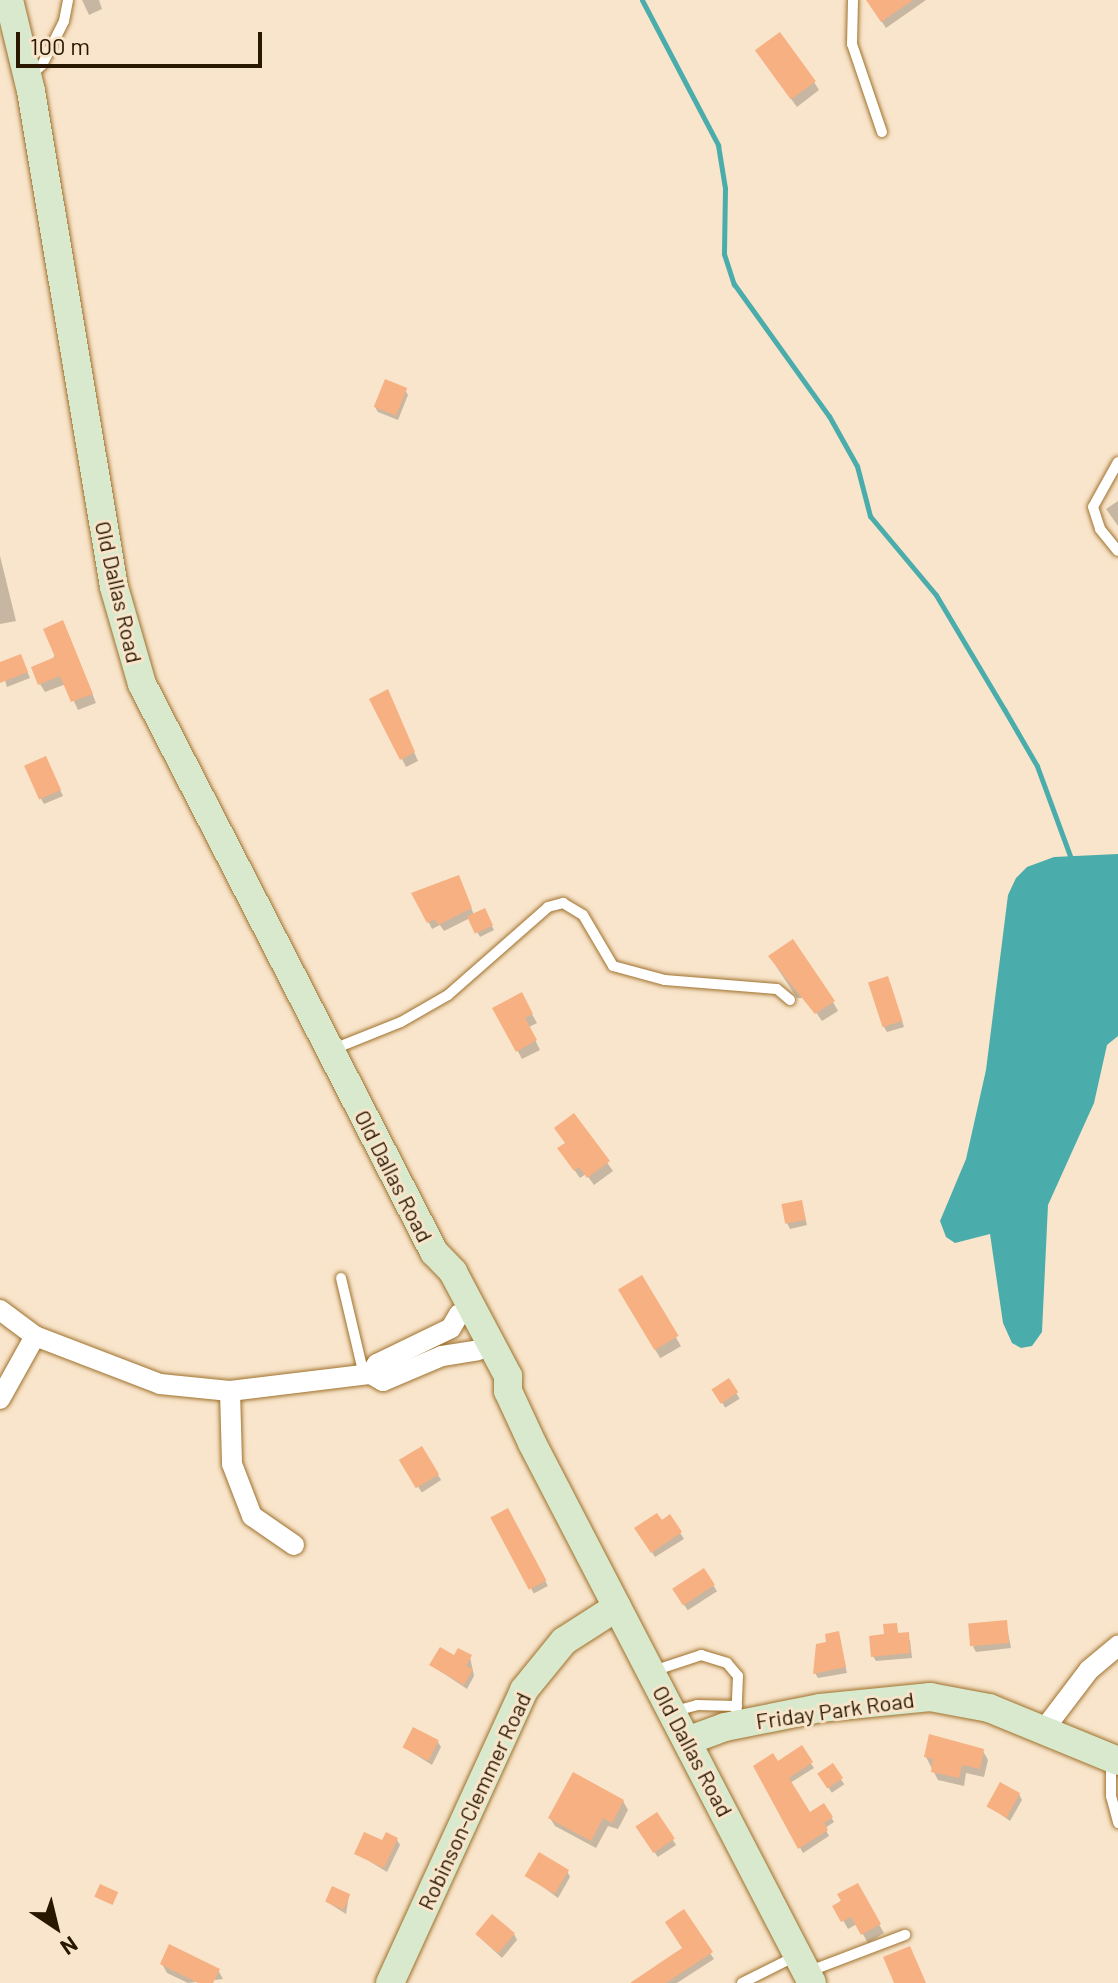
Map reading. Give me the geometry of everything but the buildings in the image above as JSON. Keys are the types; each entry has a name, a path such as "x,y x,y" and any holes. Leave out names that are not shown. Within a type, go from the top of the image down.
{"main road":[{"name":"Old Dallas Road","path":"9,0 29,78 114,587 133,661 155,714 440,1263 460,1285 508,1376 508,1391 806,1970"},
{"name":"Old Dallas Road","path":"440,1263 440,1276 478,1350 495,1382 508,1391"},
{"name":"Robinson-Clemmer Road","path":"390,1983 524,1690 564,1641 617,1607"},
{"name":"Friday Park Road","path":"687,1741 736,1716 885,1698 930,1697 989,1708 1045,1728 1114,1759"}],"street":[{"path":"0,1310 35,1336 160,1384 230,1391 368,1374 383,1381 442,1356 478,1350"},
{"path":"368,1374 377,1364 451,1328 459,1314"},
{"path":"0,1399 35,1336"},
{"path":"230,1391 232,1464 252,1516 294,1545"},
{"path":"1045,1728 1089,1670 1118,1646"}],"lane":[{"path":"29,78 42,65 64,21 68,0"},
{"path":"853,0 852,44 882,132"},
{"path":"1118,462 1093,507 1100,529 1118,551"},
{"path":"329,1050 401,1022 448,995 548,907 563,903 583,915 613,966 665,980 777,989 790,1000"},
{"path":"341,1278 368,1374"},
{"path":"651,1672 685,1659 716,1658 738,1676 736,1716 697,1705 672,1712"},
{"path":"1114,1759 1111,1796 1118,1823"},
{"path":"742,1983 806,1970 905,1935"}],"water":[{"path":"1118,854 1118,1036 1107,1045 1094,1103 1048,1205 1042,1332 1032,1346 1021,1348 1012,1343 1003,1323 990,1234 955,1243 946,1237 940,1221 966,1159 986,1070 1008,895 1016,878 1027,867 1054,857"}],"waterway":[{"path":"642,0 718,145 725,188 724,254 734,284 829,416 857,466 870,516 936,595 1004,709 1037,766 1072,861"}]}
